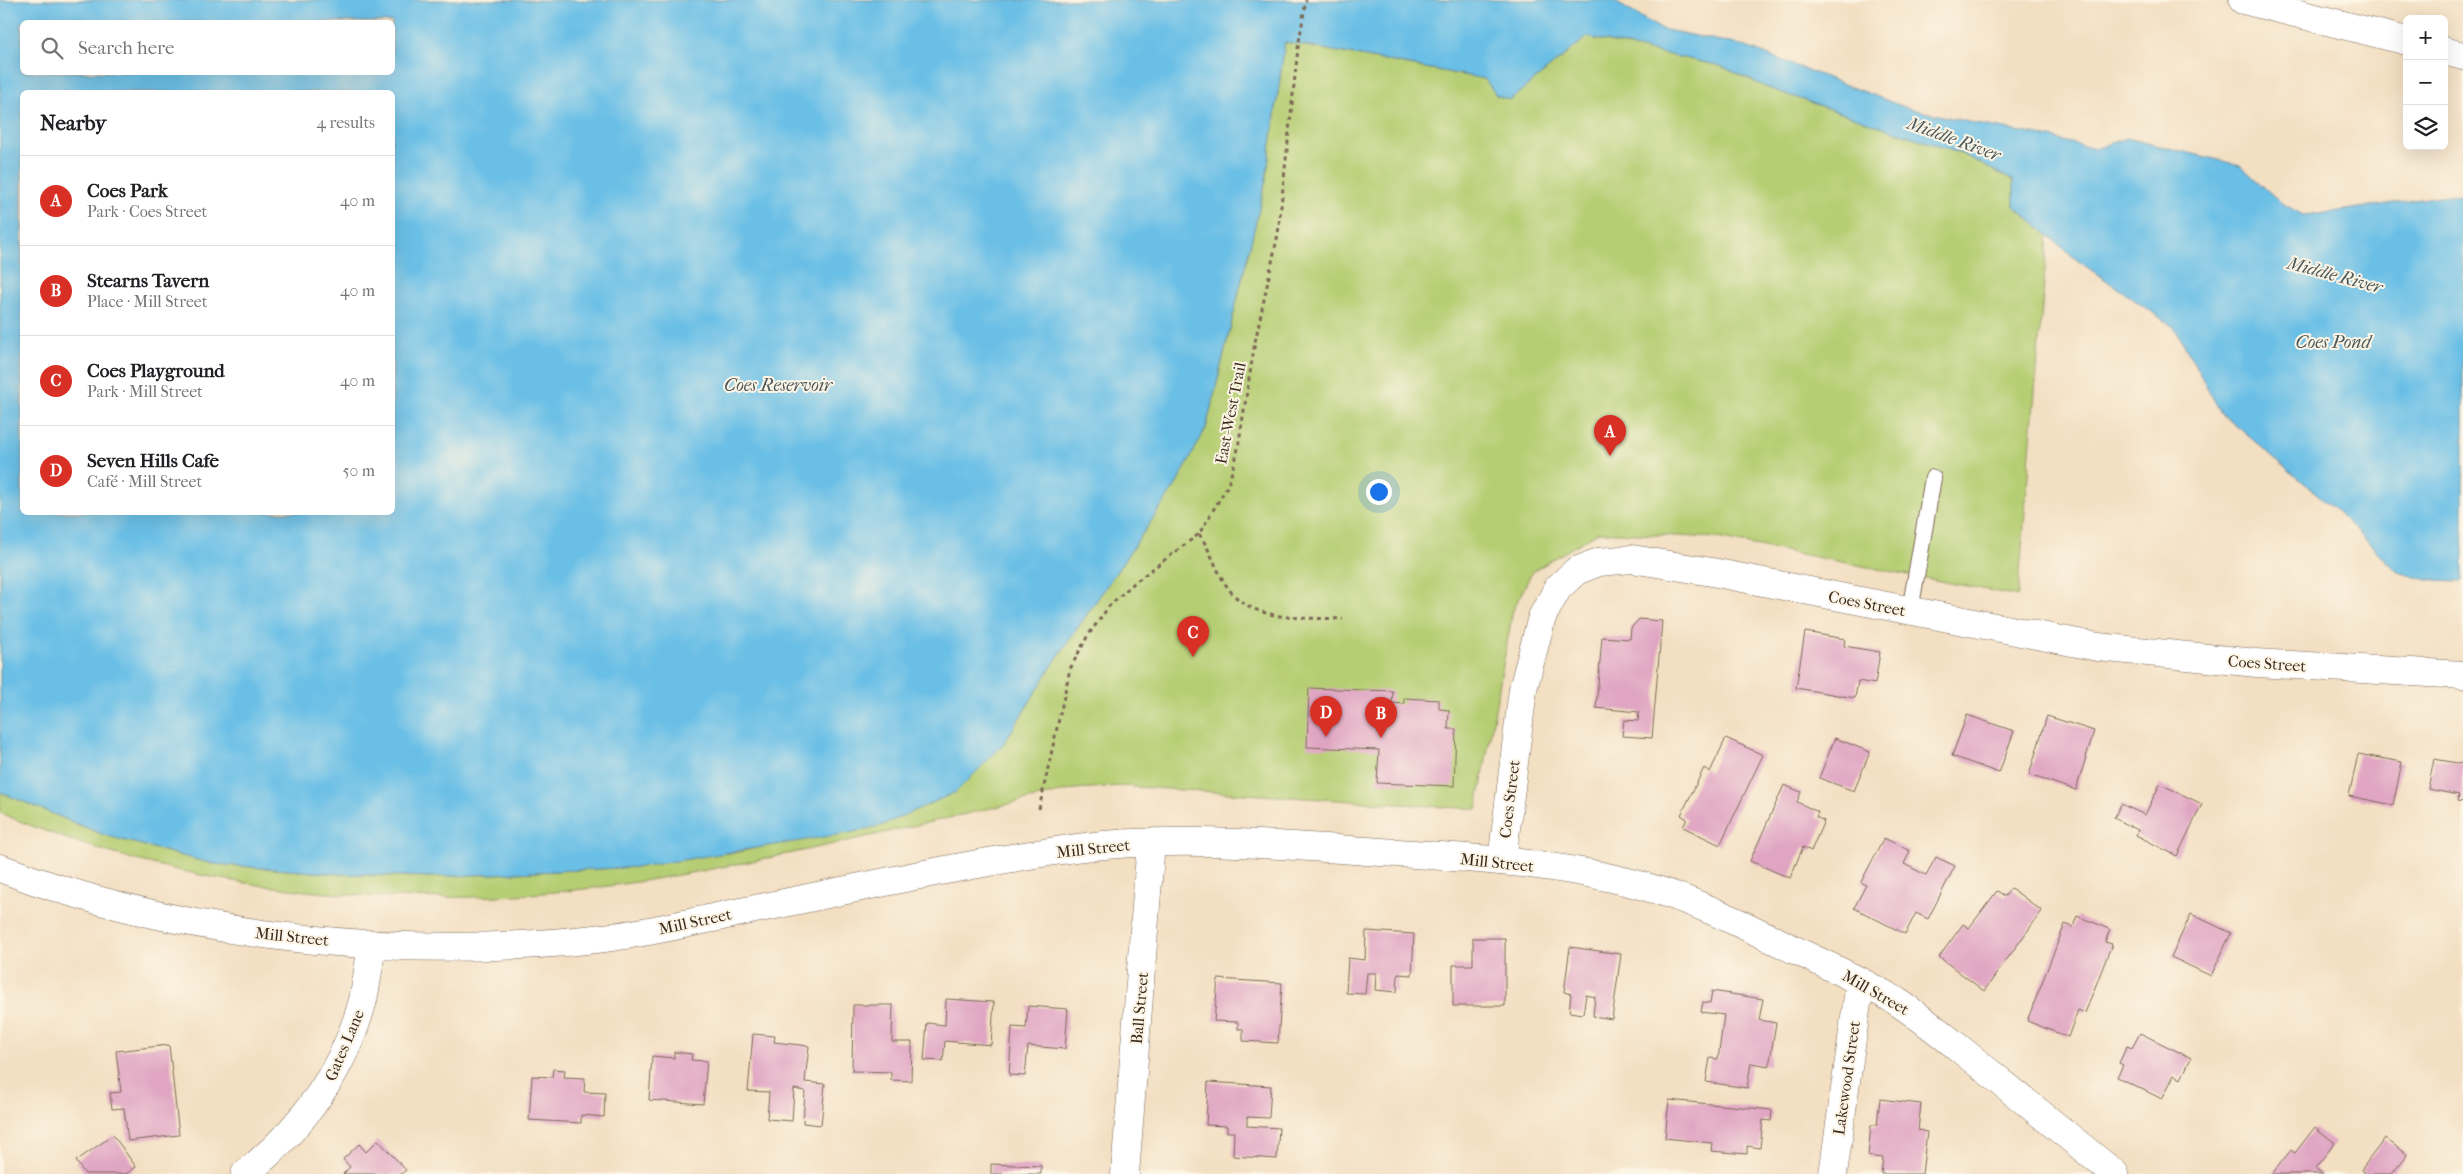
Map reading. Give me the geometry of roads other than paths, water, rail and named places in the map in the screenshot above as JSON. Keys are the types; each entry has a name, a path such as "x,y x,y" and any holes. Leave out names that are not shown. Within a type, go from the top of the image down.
{"main road":[{"path":"2243,0 2403,40"},
{"path":"2448,52 2463,56"},
{"name":"Coes Street","path":"1502,861 1523,689 1532,649 1542,617 1558,588 1576,571 1599,562 1632,559 1712,572 2098,647 2248,663 2463,676"},
{"name":"Mill Street","path":"0,868 43,884 150,914 261,934 372,944 451,947 529,945 607,938 987,863 1077,848 1151,842 1299,846 1502,861 1600,876 1646,887 1750,927 1860,982 1895,1000 1946,1038 2116,1174"},
{"name":"Ball Street","path":"1125,1174 1151,842"},
{"name":"Gates Lane","path":"245,1174 273,1151 327,1086 354,1030 364,994 372,944"},
{"name":"Lakewood Street","path":"1833,1174 1860,982"}],"lane":[{"path":"1910,611 1932,478"}],"water":[{"name":"Coes Reservoir","path":"0,0 1612,0 1661,29 1741,45 1907,108 1982,125 2039,135 2095,149 2126,138 2240,165 2280,202 2305,216 2448,195 2463,197 2463,581 2427,580 2398,572 2329,504 2221,413 2175,328 2077,260 2014,206 2014,181 1962,154 1768,88 1721,66 1587,37 1510,100 1496,95 1485,79 1285,42 1266,180 1206,428 1176,485 1057,658 1002,746 956,792 883,825 849,833 639,867 432,877 339,874 213,864 104,835 0,792"}],"place":[{"name":"Coes Park","path":"1610,456"},
{"name":"Coes Playground","path":"1193,657"},
{"name":"Seven Hills Cafe","path":"1326,737"},
{"name":"Stearns Tavern","path":"1381,738"}],"water label":[{"name":"Middle River","path":"1954,139"},
{"name":"Middle River","path":"2335,275"},
{"name":"Coes Pond","path":"2333,342"}]}
